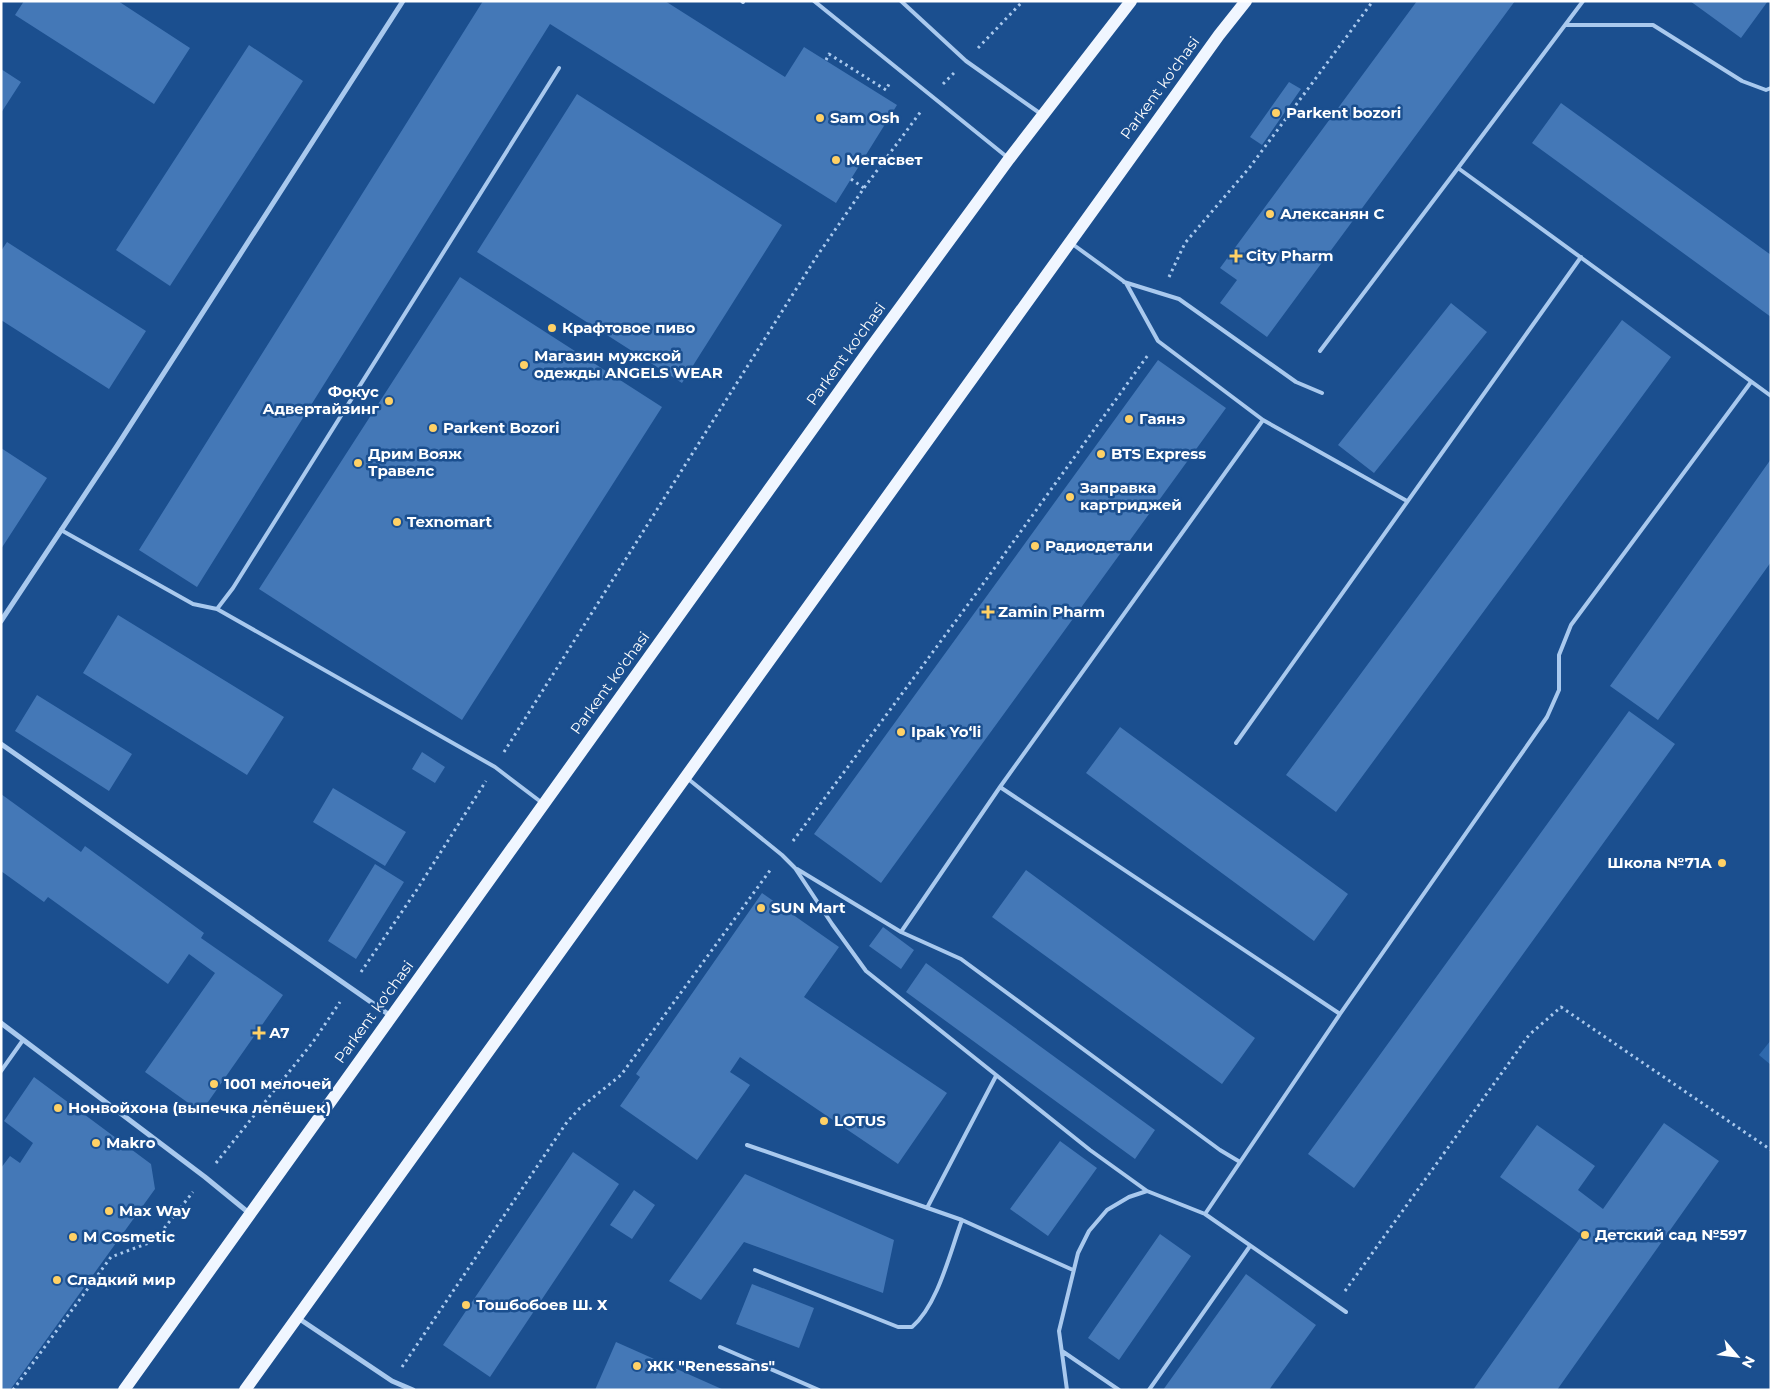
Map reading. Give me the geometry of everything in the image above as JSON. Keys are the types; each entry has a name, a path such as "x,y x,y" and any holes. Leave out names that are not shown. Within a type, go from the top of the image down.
{"main road":[{"name":"Parkent ko'chasi","path":"124,1390 863,358 1042,115 1131,1"},
{"name":"Parkent ko'chasi","path":"245,1390 1219,34 1246,1"}],"street":[{"path":"1,620 117,446 403,1"},
{"path":"1,744 391,1016"},
{"path":"1,1023 205,1176 250,1214"},
{"path":"297,1318 392,1381 413,1390"}],"lane":[{"path":"814,1 1009,159"},
{"path":"901,1 966,61 1042,115"},
{"path":"1320,352 1583,1"},
{"path":"1566,25 1653,25 1742,81 1766,90 1771,88"},
{"path":"217,609 233,588 559,68"},
{"path":"1458,168 1771,396"},
{"path":"1070,243 1124,282 1179,298 1296,382 1322,394"},
{"path":"1236,743 1581,257"},
{"path":"1124,282 1158,341 1263,420 1407,501"},
{"path":"1205,1214 1340,1014 1547,717 1559,690 1559,655 1571,625 1751,382"},
{"path":"901,932 1000,787 1263,420"},
{"path":"61,530 193,604 217,609 495,767 543,804"},
{"path":"685,777 782,855 795,868 866,971 1090,1150 1148,1191 1205,1214 1346,1312"},
{"path":"1000,787 1340,1014"},
{"path":"795,868 901,932 961,959 1220,1150 1240,1162"},
{"path":"1,1071 23,1040"},
{"path":"927,1208 996,1076"},
{"path":"747,1145 962,1220 1073,1270"},
{"path":"1067,1390 1059,1331 1078,1253 1089,1231 1106,1210 1129,1197 1148,1191"},
{"path":"755,1270 898,1327 912,1327 922,1319 932,1303 962,1220"},
{"path":"1149,1390 1250,1246"},
{"path":"720,1347 819,1390"},
{"path":"1062,1351 1119,1390"}],"path":[{"path":"13,1390 111,1257 154,1241 313,1042 416,891 817,256 864,188 932,96 1023,1"},
{"path":"1161,293 1185,243 1250,167 1373,1"},
{"path":"826,60 829,54 886,90"},
{"path":"851,179 864,188"},
{"path":"392,1381 567,1122 580,1108 621,1075 969,603 1158,341"},
{"path":"1336,1305 1529,1035 1561,1007 1771,1150"}],"shaded area":[{"path":"1771,1040 1771,1065 1759,1055"}],"building":[{"path":"24,1 118,1 190,48 154,104 15,15"},
{"path":"483,1 665,1 785,77 804,47 897,105 836,203 550,24 197,587 139,550"},
{"path":"1417,1 1515,1 1267,337 1220,303 1237,280 1220,268"},
{"path":"1690,1 1768,1 1741,38"},
{"path":"249,45 303,81 170,286 116,250"},
{"path":"1,69 21,82 1,113"},
{"name":"Parkent bozori","path":"1289,82 1301,89 1262,145 1250,137"},
{"path":"577,94 782,225 682,383 477,252"},
{"path":"1561,103 1771,255 1771,317 1532,143"},
{"path":"7,242 146,331 109,389 1,320 1,251"},
{"path":"460,277 662,407 462,720 259,589"},
{"path":"1451,303 1487,332 1374,473 1338,445"},
{"path":"1622,320 1671,357 1336,812 1286,775"},
{"path":"1158,360 1226,408 881,883 814,834"},
{"path":"1,448 47,478 1,549"},
{"path":"1771,459 1771,562 1658,720 1610,686"},
{"path":"118,615 284,717 247,775 83,673"},
{"path":"37,695 132,754 109,791 15,731"},
{"path":"1629,711 1675,744 1354,1188 1308,1154"},
{"path":"1120,727 1348,894 1314,941 1086,773"},
{"path":"422,752 445,767 435,783 412,769"},
{"path":"333,788 406,832 385,866 313,822"},
{"path":"1,794 81,852 85,846 204,933 201,938 283,995 201,1112 145,1072 215,973 189,954 168,984 48,897 44,902 1,871"},
{"path":"375,864 404,882 356,959 328,941"},
{"path":"1026,870 1255,1038 1222,1084 992,917"},
{"path":"762,893 839,947 804,997 947,1093 898,1164 740,1057 730,1072 750,1085 697,1160 620,1106 640,1077 636,1074"},
{"path":"883,927 914,950 901,969 869,946"},
{"path":"926,963 1155,1130 1135,1159 906,992"},
{"path":"34,1077 151,1164 155,1189 10,1390 1,1390 1,1168 10,1156 20,1163 33,1143 4,1121"},
{"path":"1664,1123 1719,1161 1557,1390 1473,1390 1582,1235 1500,1177 1537,1125 1595,1166 1578,1190 1603,1209"},
{"path":"1060,1141 1097,1168 1048,1236 1010,1209"},
{"path":"573,1152 619,1184 490,1377 443,1345"},
{"path":"745,1174 894,1240 883,1293 744,1242 701,1300 669,1281"},
{"path":"634,1190 655,1205 632,1239 610,1225"},
{"path":"1160,1234 1191,1256 1119,1360 1088,1338"},
{"path":"1246,1274 1316,1325 1269,1390 1163,1390"},
{"path":"752,1284 814,1308 799,1348 736,1324"},
{"name":"ЖК \"Renessans\"","path":"616,1342 724,1390 595,1390"}],"place":[{"name":"Parkent bozori","path":"1276,113"},
{"name":"Sam Osh","path":"820,118"},
{"name":"Мегасвет","path":"836,160"},
{"name":"Алексанян С","path":"1270,214"},
{"name":"City Pharm","path":"1236,256"},
{"name":"Крафтовое пиво","path":"552,328"},
{"name":"Магазин мужской одежды ANGELS WEAR","path":"524,365"},
{"name":"Фокус Адвертайзинг","path":"389,401"},
{"name":"Гаянэ","path":"1129,419"},
{"name":"Parkent Bozori","path":"433,428"},
{"name":"BTS Express","path":"1101,454"},
{"name":"Дрим Вояж Травелс","path":"358,463"},
{"name":"Заправка картриджей","path":"1070,497"},
{"name":"Texnomart","path":"397,522"},
{"name":"Радиодетали","path":"1035,546"},
{"name":"Zamin Pharm","path":"988,612"},
{"name":"Ipak Yoʻli","path":"901,732"},
{"name":"Школа №71А","path":"1722,863"},
{"name":"SUN Mart","path":"761,908"},
{"name":"А7","path":"259,1033"},
{"name":"1001 мелочей","path":"214,1084"},
{"name":"Нонвойхона (выпечка лепёшек)","path":"58,1108"},
{"name":"LOTUS","path":"824,1121"},
{"name":"Makro","path":"96,1143"},
{"name":"Max Way","path":"109,1211"},
{"name":"Детский сад №597","path":"1585,1235"},
{"name":"M Cosmetic","path":"73,1237"},
{"name":"Сладкий мир","path":"57,1280"},
{"name":"Тошбобоев Ш. Х","path":"466,1305"},
{"name":"ЖК \"Renessans\"","path":"637,1366"}]}
